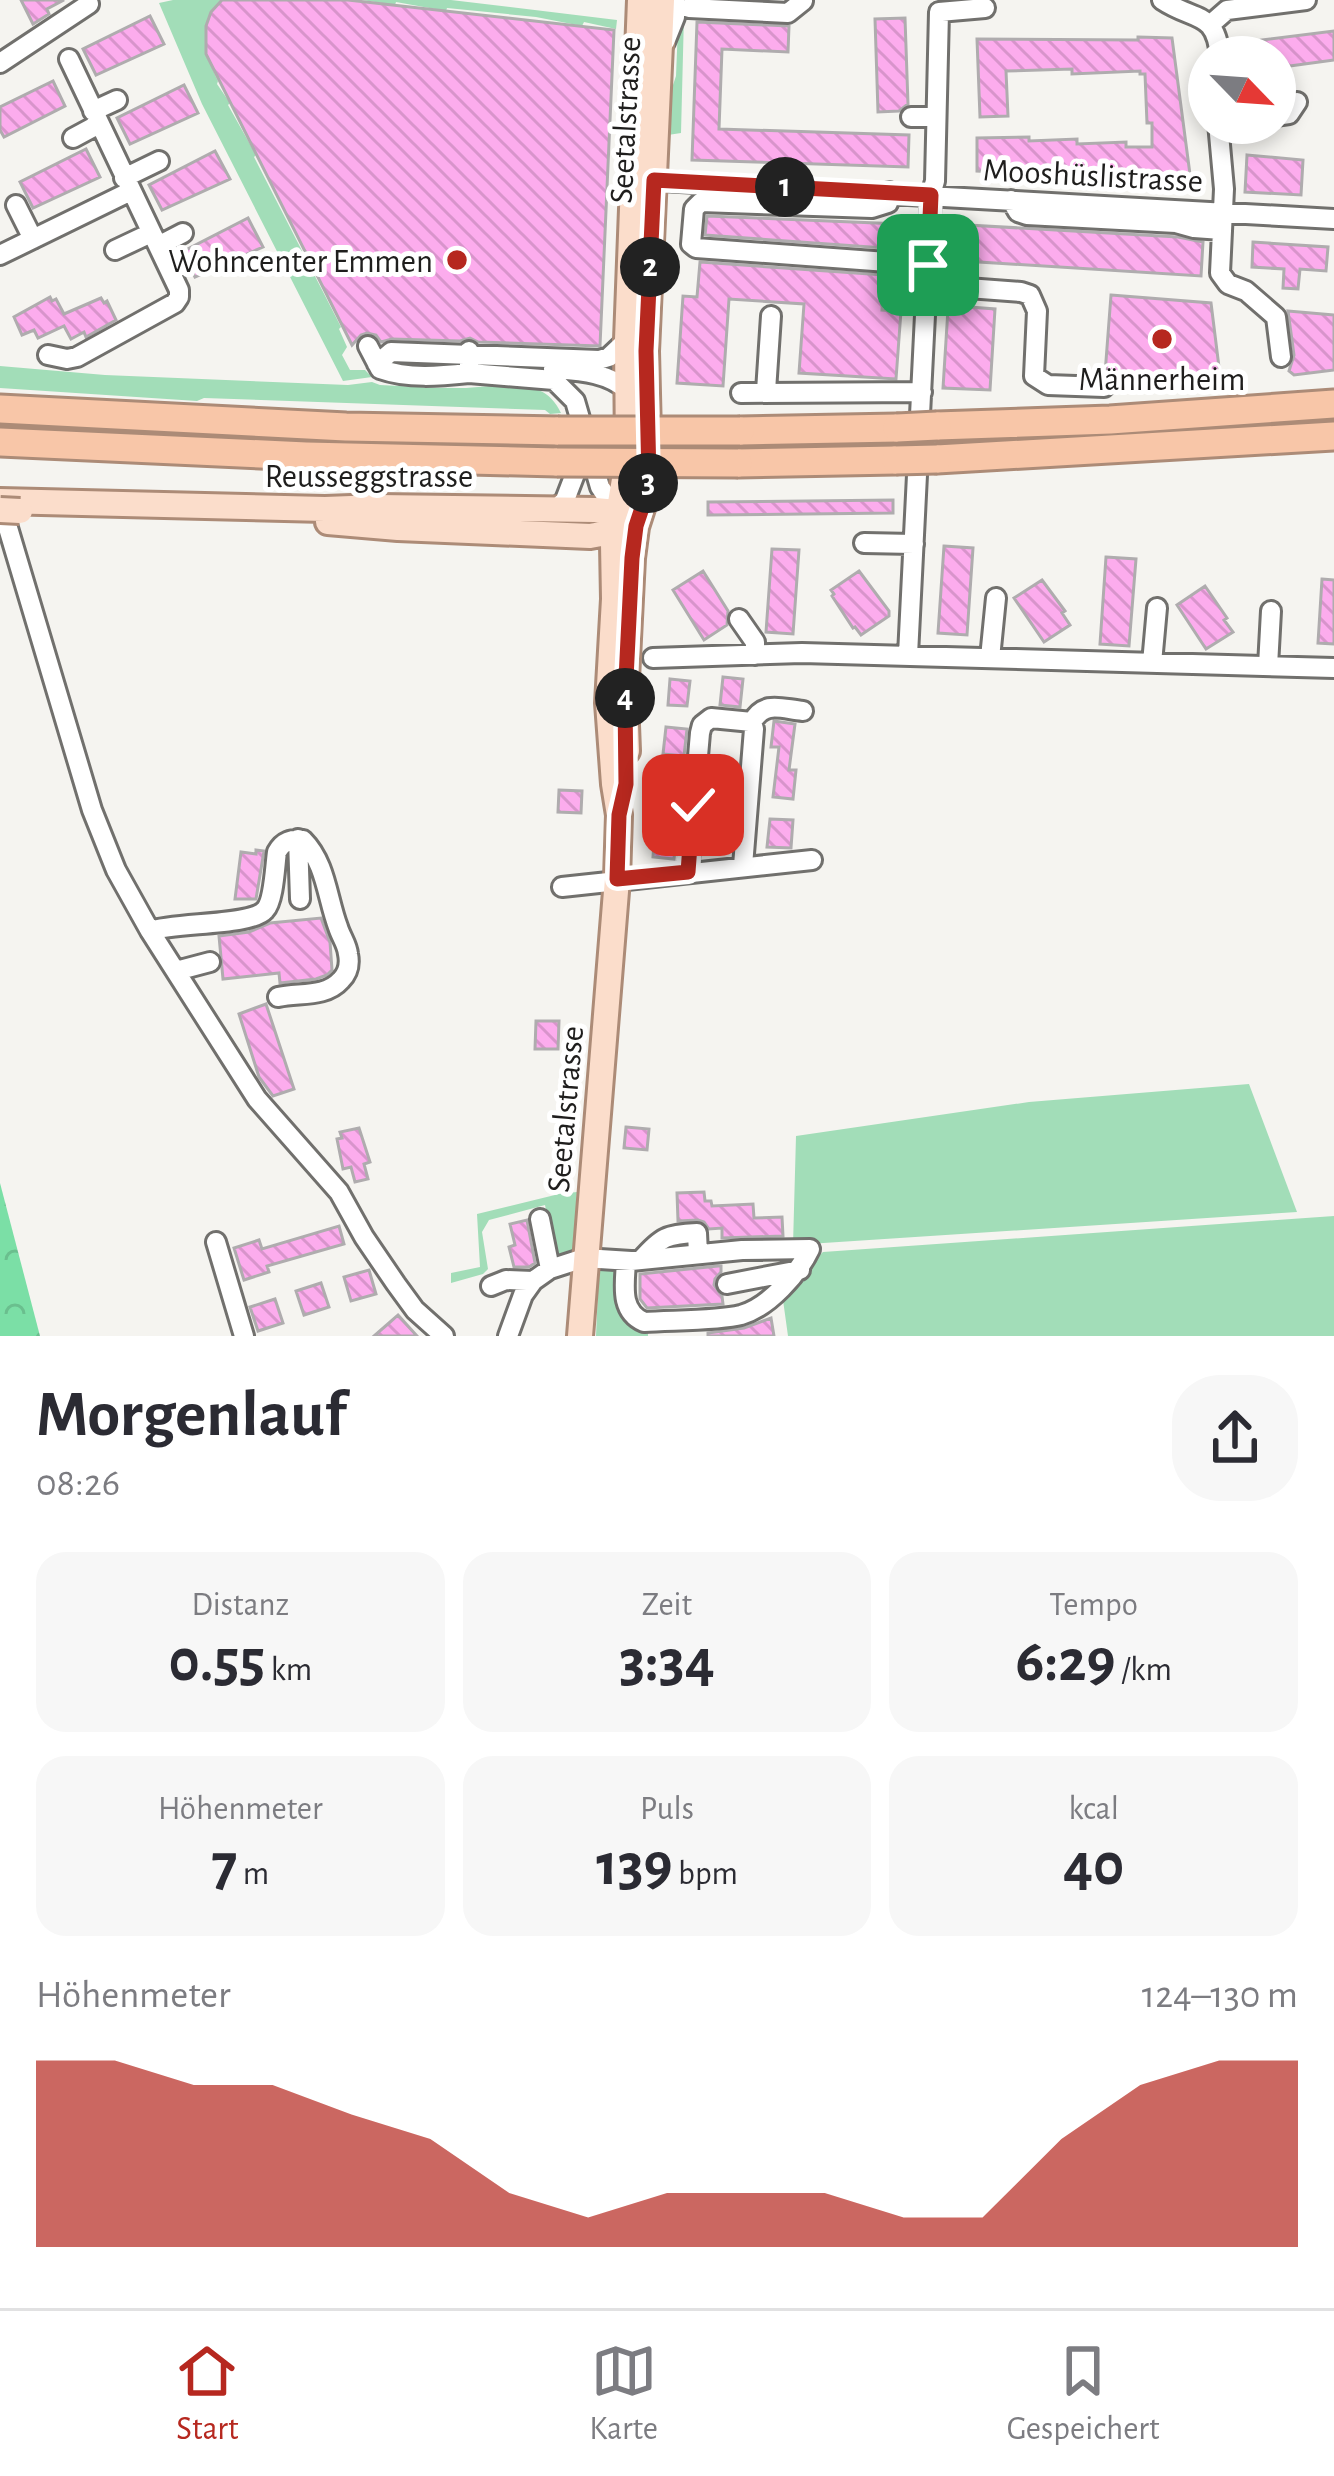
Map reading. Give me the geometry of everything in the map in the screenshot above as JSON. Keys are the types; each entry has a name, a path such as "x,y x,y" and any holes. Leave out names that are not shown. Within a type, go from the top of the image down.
{"highway":[{"path":"0,409 300,425 740,431 937,427 1334,404"},
{"path":"0,442 306,456 738,463 937,459 1334,436"}],"main road":[{"name":"Seetalstrasse","path":"640,0 644,180"},
{"name":"Seetalstrasse","path":"619,815 626,784 623,524 628,392 644,180 661,52 685,5"},
{"name":"Seetalstrasse","path":"580,1336 617,879 619,815 608,703 614,569 623,524 644,502 649,478 633,352"},
{"name":"Reusseggstrasse","path":"8,505 568,510 623,524"},
{"name":"Reusseggstrasse","path":"8,505 590,536 623,524"},
{"name":"Reusseggstrasse","path":"541,534 594,553 614,569"}],"street":[{"path":"1162,0 1211,24 1216,36"},
{"path":"1211,24 1227,10 1306,0"},
{"path":"685,5 788,13 803,2"},
{"path":"0,63 89,4"},
{"path":"908,656 935,182 939,12 985,8"},
{"path":"48,355 77,357 176,303 179,297 69,59"},
{"path":"73,138 117,100"},
{"path":"911,116 936,117"},
{"path":"1220,144 1224,189 1220,273 1223,280 1246,291 1276,316 1281,357"},
{"path":"0,255 128,184 159,161"},
{"name":"Mooshüslistrasse","path":"644,180 1011,200 1222,221 1334,219"},
{"path":"717,183 731,202"},
{"path":"889,192 888,203 872,208 701,202 694,209 691,244 1022,292 1030,295 1037,311 1034,376 1048,385 1104,387"},
{"path":"16,205 33,239"},
{"path":"115,250 182,233"},
{"path":"766,392 772,316"},
{"path":"373,355 391,352 469,360 554,380 575,400 600,487 623,524"},
{"path":"469,360 489,356 605,359 633,352"},
{"path":"489,356 494,365 577,371 616,368 633,352"},
{"path":"577,371 615,380 628,392"},
{"path":"741,393 922,392"},
{"path":"541,534 571,522 568,510 588,451"},
{"path":"8,505 92,810 116,870 257,1099 339,1192 364,1238 415,1310 444,1336"},
{"path":"863,543 914,544"},
{"path":"990,658 996,598"},
{"path":"1152,663 1157,608"},
{"path":"1268,666 1271,611"},
{"path":"739,620 754,642 755,655"},
{"path":"652,658 678,648 755,655 1334,668"},
{"path":"743,866 752,722 767,707 803,711"},
{"path":"688,872 702,724 711,718 752,722"},
{"path":"298,839 300,899"},
{"path":"156,939 165,926 236,920 264,912 277,852 281,845 303,840 312,849 326,884 348,952 348,967 344,977 326,991 278,997"},
{"path":"562,886 812,860"},
{"path":"176,971 210,962"},
{"path":"540,1219 550,1269"},
{"path":"216,1242 244,1336"},
{"path":"508,1336 533,1281 550,1269 584,1258 633,1260 810,1249 800,1270 784,1286 744,1314 644,1322 630,1315 626,1306 633,1260"},
{"path":"727,1284 800,1270"},
{"path":"491,1286 506,1280 533,1281"}],"green space":[{"path":"221,0 208,20 205,40 217,84 341,327 347,347 342,355 350,370 365,370 372,377 343,381 202,104 159,3"},
{"path":"362,0 451,0 617,20 616,29"},
{"path":"684,15 681,133 668,135 678,26"},
{"path":"0,366 348,385 515,385 542,392 561,413 197,401 0,388"},
{"path":"1249,1084 1297,1212 793,1245 796,1136 1029,1102"},
{"path":"0,1183 40,1336 0,1336"},
{"path":"577,1192 573,1256 555,1254 545,1205 489,1220 482,1232 488,1269 451,1283 451,1273 480,1267 477,1214"},
{"path":"1334,1216 1334,1336 788,1336 783,1300 769,1301 823,1252"},
{"path":"616,1266 624,1317 648,1326 648,1336 596,1336 599,1268"}],"building":[{"path":"21,0 64,0 33,24"},
{"name":"Wohncenter Emmen","path":"222,0 348,0 614,30 600,346 470,338 381,342 367,333 352,345 206,54 206,26"},
{"path":"150,16 164,44 96,75 83,49"},
{"path":"905,18 908,104 899,111 878,112 875,19"},
{"path":"697,22 789,26 788,52 722,49 719,129 909,135 908,167 692,160"},
{"path":"1334,31 1334,60 1296,65 1294,36"},
{"path":"1172,38 1191,182 977,171 977,138 1077,139 1077,144 1126,142 1126,147 1152,147 1152,123 1147,123 1145,74 1140,71 1006,71 1008,116 980,117 977,39"},
{"path":"53,81 65,106 4,137 0,107"},
{"path":"184,85 198,113 130,144 117,118"},
{"path":"86,149 100,177 33,208 20,182"},
{"path":"215,151 230,179 162,210 149,185"},
{"path":"1247,155 1303,160 1301,195 1245,192"},
{"path":"707,216 900,224 898,249 705,235"},
{"path":"248,218 263,247 195,277 182,252"},
{"path":"950,224 1203,242 1201,276 948,260"},
{"path":"1253,242 1328,247 1326,271 1300,269 1298,289 1283,288 1284,269 1252,267"},
{"path":"700,262 884,275 882,310 901,311 896,379 799,373 804,304 729,299 723,386 677,383 683,296 697,297"},
{"name":"Männerheim","path":"1111,295 1211,303 1220,375 1114,378 1105,374"},
{"path":"50,297 64,314 101,298 116,320 86,337 84,332 71,339 64,326 38,338 34,330 22,335 14,317"},
{"path":"948,309 995,309 990,390 943,388"},
{"path":"1288,311 1334,315 1334,370 1294,375 1289,371 1294,355"},
{"path":"893,500 893,513 708,515 708,502"},
{"path":"944,546 973,548 967,635 938,633"},
{"path":"772,549 799,550 793,634 766,632"},
{"path":"1106,557 1136,559 1129,646 1100,644"},
{"path":"703,571 728,611 727,625 704,640 673,590"},
{"path":"859,571 889,611 889,616 861,635 831,590"},
{"path":"1322,579 1334,580 1334,644 1318,643"},
{"path":"1042,580 1070,625 1044,642 1014,598"},
{"path":"1205,586 1233,632 1206,649 1177,605"},
{"path":"723,677 743,679 740,707 720,705"},
{"path":"670,679 690,681 687,706 668,705"},
{"path":"774,721 795,724 789,770 796,770 793,799 773,797 779,747 771,747"},
{"path":"666,727 687,729 684,756 663,754"},
{"path":"659,779 682,780 680,807 672,806 670,830 677,830 674,859 653,857 655,830 659,830"},
{"path":"559,790 582,791 581,813 558,812"},
{"path":"770,819 793,820 791,848 767,847"},
{"path":"712,821 733,823 730,851 708,848"},
{"path":"256,850 264,851 256,899 235,899 241,852 256,854"},
{"path":"321,918 330,942 332,970 327,975 280,983 279,973 223,979 219,936 270,923"},
{"path":"266,1004 294,1089 273,1096 259,1077 239,1014"},
{"path":"536,1021 559,1021 558,1049 535,1049"},
{"path":"626,1127 649,1129 647,1150 624,1148"},
{"path":"359,1128 370,1162 364,1164 368,1179 355,1182 351,1167 343,1169 337,1139 342,1138 340,1132"},
{"path":"704,1192 712,1206 753,1204 754,1218 782,1217 783,1236 722,1238 722,1228 709,1229 698,1220 678,1221 677,1193"},
{"path":"527,1220 535,1263 514,1267 510,1224"},
{"path":"339,1226 344,1244 267,1266 269,1272 244,1280 234,1248 259,1240 262,1249"},
{"path":"721,1266 714,1285 723,1304 647,1308 640,1299 640,1274"},
{"path":"369,1270 376,1294 351,1301 344,1277"},
{"path":"321,1283 329,1307 304,1315 296,1291"},
{"path":"275,1299 283,1323 258,1331 250,1307"},
{"path":"398,1315 417,1336 374,1336 389,1323"},
{"path":"771,1318 774,1336 708,1336 708,1333"}],"place":[{"name":"Wohncenter Emmen","path":"457,260"},
{"name":"Männerheim","path":"1162,339"}],"route":[{"path":"693,805 688,872 617,879 619,815 626,784 632,558 649,478 646,351 654,180 931,195 928,265"}]}
